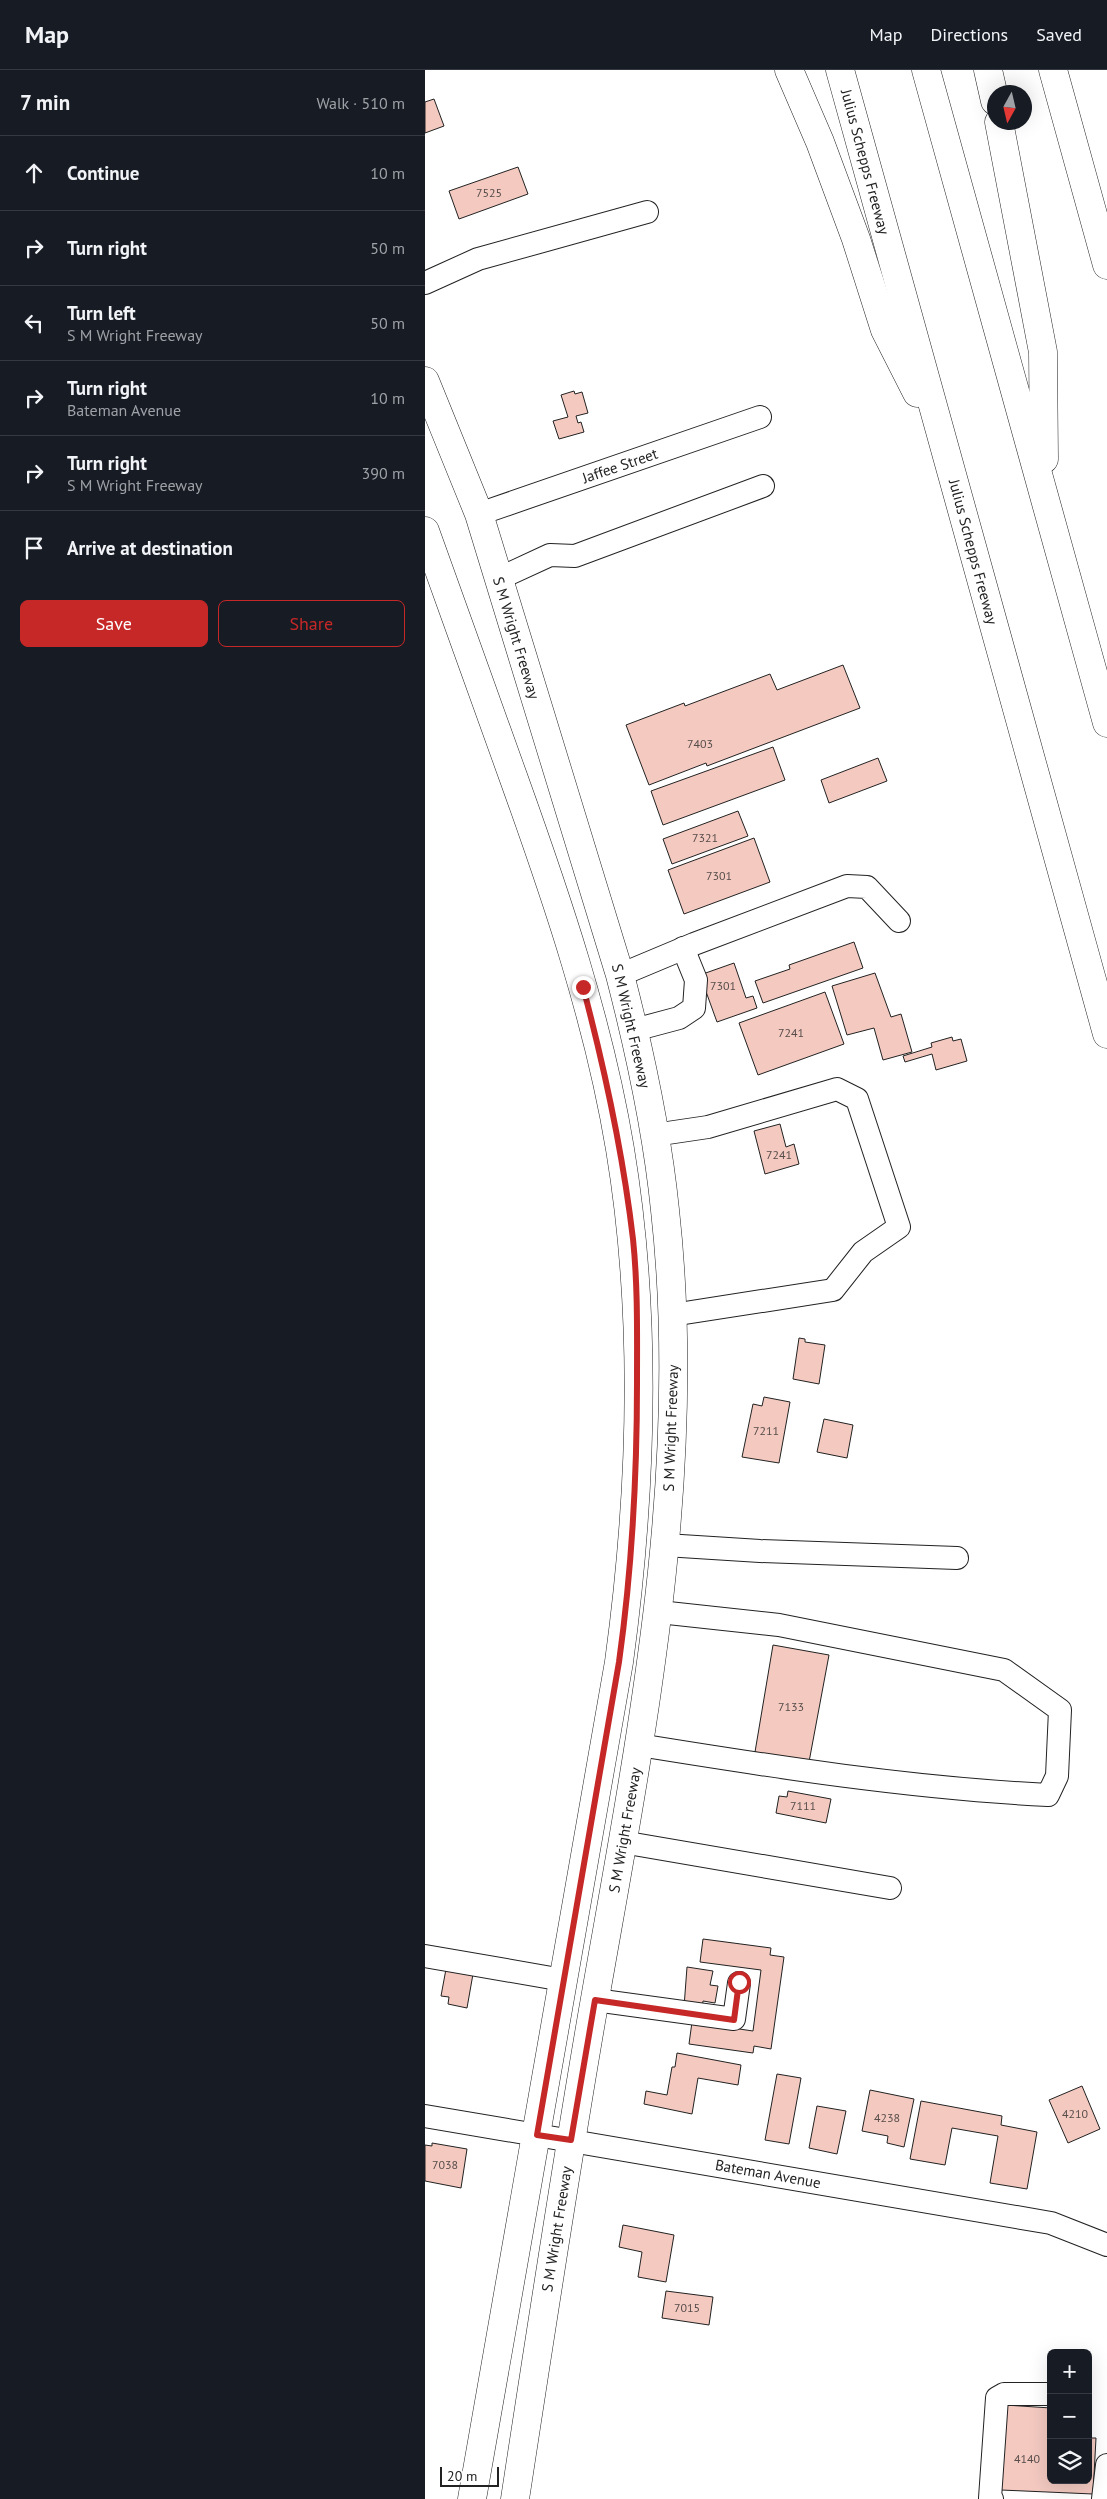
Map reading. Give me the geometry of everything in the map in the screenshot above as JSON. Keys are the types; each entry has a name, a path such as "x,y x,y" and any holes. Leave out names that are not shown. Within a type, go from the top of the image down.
{"main road":[{"path":"789,70 820,142 856,238 885,330 944,446"},
{"name":"Julius Schepps Freeway","path":"840,70 1107,1034"},
{"path":"926,70 1107,723"},
{"path":"988,70 991,85"},
{"path":"1053,70 1107,265"},
{"path":"1001,130 1043,352 1045,499"},
{"name":"S M Wright Freeway","path":"425,381 479,514 621,975 634,1030 654,1135 665,1211 672,1315 672,1443 659,1612 639,1745 571,2140 515,2499"},
{"path":"425,531 549,877 583,987 603,1065 615,1123 633,1241 637,1313 637,1470 629,1586 619,1662 472,2499"}],"street":[{"path":"425,284 479,259 647,212"},
{"name":"Jaffee Street","path":"479,514 760,417"},
{"path":"498,578 550,555 575,556 763,486"},
{"path":"621,975 683,948 847,886 867,887 899,920"},
{"path":"634,1030 679,1018 693,1008 696,980 683,948"},
{"path":"654,1135 708,1127 837,1089 857,1099 899,1227 863,1252 833,1290 672,1315"},
{"path":"665,1545 760,1551 957,1558"},
{"path":"639,1745 757,1764 961,1790 1047,1795 1057,1776 1060,1710 1003,1670 779,1625 659,1612"},
{"path":"622,1842 890,1888"},
{"path":"425,1956 563,1980"},
{"path":"595,2000 734,2020 739,1982"},
{"name":"Bateman Avenue","path":"425,2116 1051,2223 1107,2246"},
{"path":"992,2499 990,2498 997,2398 1005,2394 1047,2394"},
{"path":"1103,2499 1107,2465"}],"building":[{"path":"434,99 444,126 425,133 425,102"},
{"path":"518,167 528,194 459,219 449,191"},
{"path":"574,391 575,394 582,392 588,413 576,416 578,423 581,422 584,432 559,439 553,421 568,417 561,395"},
{"path":"843,665 860,708 707,766 706,763 649,785 626,725 684,703 685,706 770,674 777,690"},
{"path":"773,747 785,780 663,825 651,791"},
{"path":"878,758 887,781 829,803 821,780"},
{"path":"738,811 748,836 672,864 663,839"},
{"path":"754,838 770,882 684,914 668,870"},
{"path":"854,942 863,968 763,1003 755,981 790,969 789,965"},
{"path":"734,963 746,998 753,996 757,1008 717,1022 700,975"},
{"path":"875,973 891,1017 901,1014 912,1052 883,1060 874,1028 847,1035 832,986"},
{"path":"825,992 844,1044 758,1075 739,1023"},
{"path":"952,1037 953,1041 961,1039 967,1061 936,1070 932,1054 905,1062 903,1056 932,1047 931,1043"},
{"path":"780,1124 786,1147 794,1144 799,1164 765,1174 754,1131"},
{"path":"799,1338 805,1339 805,1342 825,1345 819,1384 793,1379"},
{"path":"764,1397 790,1402 779,1463 742,1457 753,1404 762,1406"},
{"path":"824,1419 853,1425 847,1458 817,1452"},
{"path":"773,1645 829,1655 809,1762 755,1752"},
{"path":"788,1791 831,1799 826,1823 776,1813 779,1796 787,1797"},
{"path":"703,1939 771,1948 770,1955 784,1957 771,2049 754,2046 753,2053 689,2044 692,2022 753,2031 761,1970 700,1962"},
{"path":"687,1967 713,1971 710,1985 718,1986 715,2003 703,2001 702,2009 684,2007"},
{"path":"446,1969 473,1974 467,2008 448,2004 449,1997 441,1996"},
{"path":"677,2053 741,2065 738,2085 698,2078 692,2114 644,2104 646,2091 667,2095 672,2067 675,2067"},
{"path":"777,2074 801,2078 789,2144 765,2140"},
{"path":"1082,2086 1100,2129 1068,2143 1049,2100"},
{"path":"870,2090 914,2099 904,2147 887,2143 888,2136 862,2131"},
{"path":"921,2101 1002,2116 1001,2125 1037,2132 1027,2189 990,2183 998,2136 952,2128 945,2165 910,2159"},
{"path":"817,2106 846,2111 837,2154 809,2148"},
{"path":"432,2143 467,2149 461,2188 425,2181 425,2145 432,2146"},
{"path":"623,2225 674,2235 666,2282 638,2277 642,2252 619,2247"},
{"path":"666,2291 713,2297 709,2325 662,2318"},
{"path":"1005,2405 1047,2408 1047,2484 1092,2484 1092,2438 1096,2438 1093,2494 1001,2490"}],"route":[{"path":"583,987 603,1065 619,1142 633,1241 637,1313 637,1470 629,1586 619,1662 537,2135 571,2140 595,2000 734,2020 739,1982"}]}
